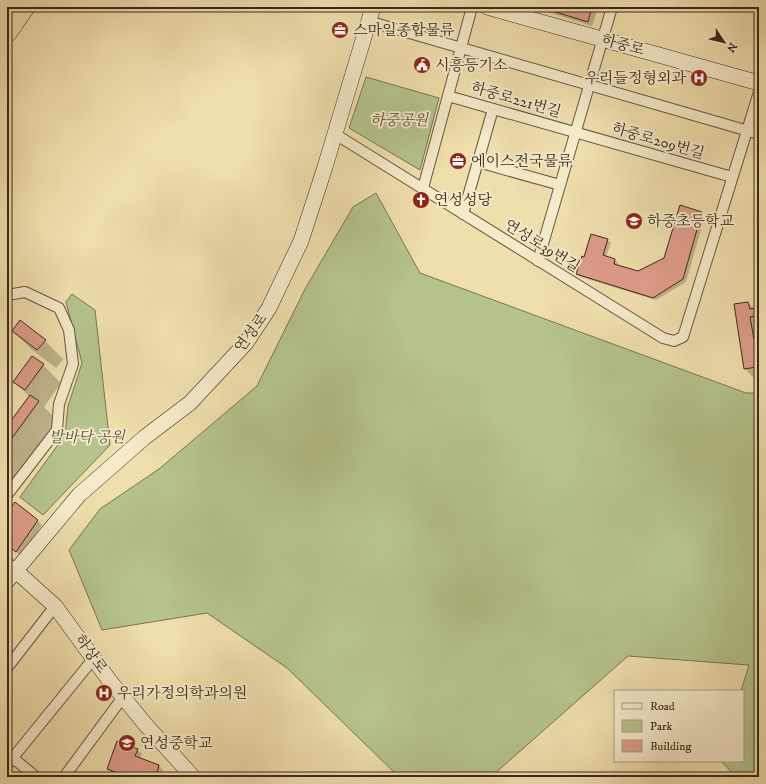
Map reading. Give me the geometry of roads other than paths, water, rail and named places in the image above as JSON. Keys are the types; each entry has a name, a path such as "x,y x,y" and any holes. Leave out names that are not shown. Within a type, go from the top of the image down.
{"highway":[{"path":"7,33 25,7"}],"street":[{"path":"423,188 472,7"},
{"name":"하중로","path":"487,7 759,83"},
{"name":"하중로221번길","path":"538,261 612,7"},
{"path":"371,14 461,48 759,134"},
{"name":"연성로","path":"10,571 30,553 79,495 145,437 190,403 246,343 269,308 301,241 371,14"},
{"path":"732,177 759,92"},
{"name":"하중로221번길","path":"448,96 576,133"},
{"path":"463,214 492,109"},
{"name":"하중로209번길","path":"576,133 732,177"},
{"name":"연성로39번길","path":"335,134 663,338 674,341 683,337 732,177"},
{"path":"478,162 560,185"},
{"path":"7,295 25,292 59,308 69,330 73,364 59,404 57,430 7,495"},
{"name":"하상로","path":"10,571 55,606 123,697 145,724 193,777"},
{"path":"7,668 55,606"},
{"path":"36,777 9,759 94,658"},
{"path":"64,777 123,697"}],"place":[{"name":"스마일종합물류","path":"340,30"},
{"name":"시흥등기소","path":"422,65"},
{"name":"우리들정형외과","path":"699,78"},
{"name":"에이스전국물류","path":"458,161"},
{"name":"연성성당","path":"421,200"},
{"name":"하중초등학교","path":"634,221"},
{"name":"우리가정의학과의원","path":"104,693"},
{"name":"연성중학교","path":"127,743"}],"park label":[{"name":"하중공원","path":"399,120"},
{"name":"발바닥 공원","path":"87,437"}]}
